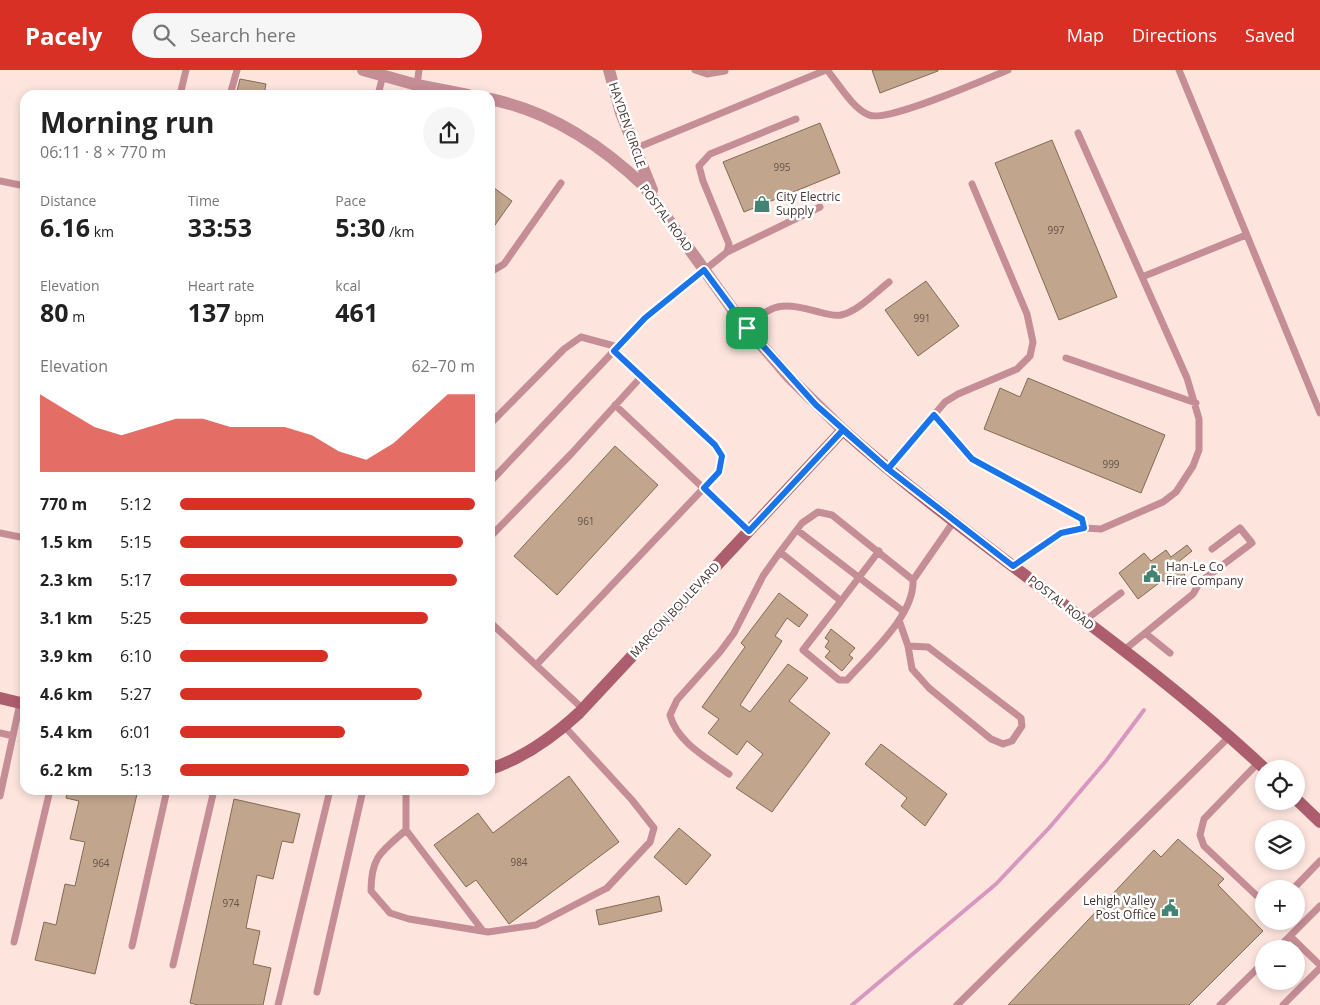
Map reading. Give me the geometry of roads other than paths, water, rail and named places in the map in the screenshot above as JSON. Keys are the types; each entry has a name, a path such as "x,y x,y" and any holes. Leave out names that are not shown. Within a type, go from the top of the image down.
{"street":[{"path":"363,70 443,90"},
{"name":"HAYDEN CIRCLE","path":"609,70 634,149 659,206"},
{"name":"POSTAL ROAD","path":"495,100 527,110 575,133 629,172 659,206 747,328 790,378 843,430 888,469 1123,651 1229,737 1255,761"},
{"name":"MARCON BOULEVARD","path":"495,767 519,757 564,726 583,708 843,430"},
{"path":"0,698 20,703"},
{"path":"1305,808 1320,822"}],"lane":[{"path":"181,90 186,70"},
{"path":"231,90 237,70"},
{"path":"418,85 419,70"},
{"path":"695,70 707,74 725,71"},
{"path":"634,149 826,70 861,110 876,117 896,113 1008,70"},
{"path":"1179,70 1320,413"},
{"path":"379,90 383,75"},
{"path":"727,252 729,244 703,182 699,166 710,154 796,119"},
{"path":"1013,566 1061,533 1084,528 1101,528 1163,502 1176,492 1193,466 1199,450 1199,419 1196,404 1078,133"},
{"path":"0,181 20,185"},
{"path":"495,269 504,264 561,183"},
{"path":"888,469 945,402 958,394 1017,370 1030,356 1033,342 1027,314 972,184"},
{"path":"495,477 645,318 727,252 820,207"},
{"path":"1142,277 1246,235"},
{"path":"747,328 760,314 771,308 783,305 799,306 828,315 842,315 852,310 888,282"},
{"path":"495,419 547,369 564,349 581,337 616,349 641,377 715,445 722,456 719,472 537,664"},
{"path":"1066,358 1196,404"},
{"path":"495,532 641,377"},
{"path":"615,405 749,531"},
{"path":"934,415 972,459 1082,519 1084,528"},
{"path":"729,774 694,748 673,728 670,715 678,700 734,633 763,576 797,530 818,512 832,515 913,580"},
{"path":"879,551 803,650 839,680 847,680 904,612 914,590 913,580 954,520"},
{"path":"1123,651 1193,594 1200,582 1252,543 1240,528 1212,550"},
{"path":"797,530 904,612"},
{"path":"0,533 20,537"},
{"path":"780,552 841,601"},
{"path":"1084,621 1121,593"},
{"path":"898,620 908,646 912,669 929,688 992,738 1003,744 1012,741 1022,726 1021,718 928,647 908,646"},
{"path":"495,626 583,708"},
{"path":"1145,633 1170,653"},
{"path":"0,796 20,715"},
{"path":"406,830 379,853 371,875 371,891 390,913 409,919 484,931 536,925 607,888 650,842 654,828 632,800 564,726"},
{"path":"0,732 14,736"},
{"path":"957,1005 1229,737"},
{"path":"1255,772 1204,819 1200,835 1204,846 1255,894"},
{"path":"14,942 49,795"},
{"path":"132,946 165,795"},
{"path":"173,965 213,795"},
{"path":"278,1005 329,795"},
{"path":"317,992 362,795"},
{"path":"406,795 406,830 484,931"},
{"path":"1302,880 1320,861"},
{"path":"1286,940 1320,906"},
{"path":"1283,1005 1320,966 1290,936"},
{"path":"1220,1005 1255,971"}],"waterway":[{"path":"852,1005 996,884 1049,828 1106,761 1144,710"}],"place":[{"name":"City Electric Supply","path":"762,204"},
{"name":"Han-Le Co Fire Company","path":"1152,574"},
{"name":"Lehigh Valley Post Office","path":"1170,908"}]}
